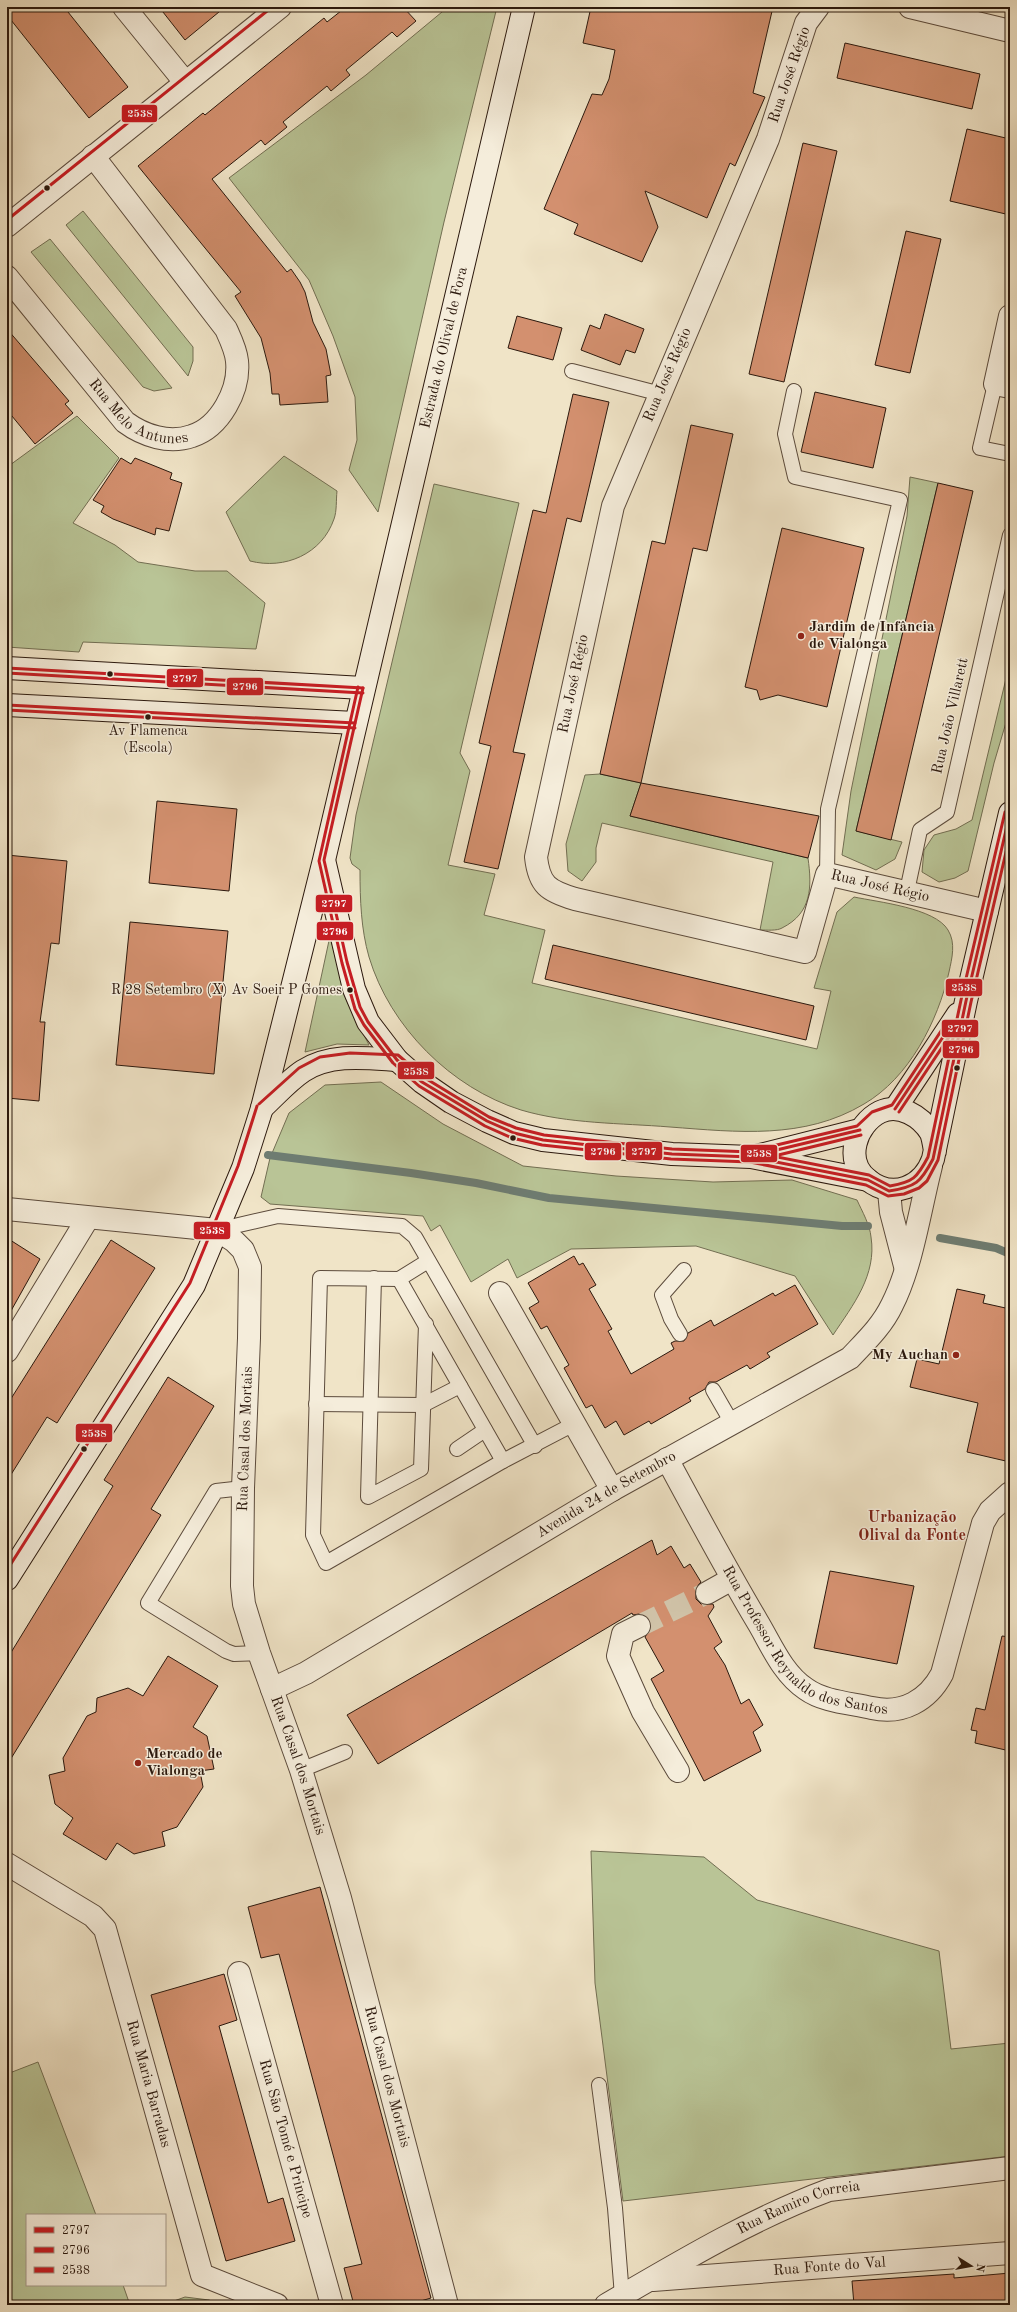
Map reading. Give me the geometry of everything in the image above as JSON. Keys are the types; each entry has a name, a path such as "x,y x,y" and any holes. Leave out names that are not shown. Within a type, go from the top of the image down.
{"street":[{"path":"124,7 185,82"},
{"path":"7,226 280,7"},
{"name":"Estrada do Olival de Fora","path":"7,1579 194,1284 244,1168 262,1108 324,860 363,688 524,7"},
{"name":"Rua José Régio","path":"818,7 806,23 768,139 613,506 536,857 538,874 547,887 558,894 575,899 805,952 827,874 907,891 987,911"},
{"path":"910,7 1010,32"},
{"name":"Rua Melo Antunes","path":"7,277 120,416 133,428 152,436 184,438 194,436 204,429 224,409 232,396 237,362 234,346 226,329 93,156"},
{"path":"1002,386 1010,316"},
{"path":"7,668 363,688"},
{"path":"7,706 355,724"},
{"name":"Avenida 24 de Setembro","path":"272,1689 306,1673 612,1490 850,1358 875,1332 892,1305 906,1268 933,1159 966,1001 1010,812"},
{"path":"324,860 356,995 368,1022 397,1060 422,1082 451,1102 514,1133 543,1140 672,1154 751,1157 868,1180 889,1191 903,1189 916,1184 933,1159 932,1134 921,1119 909,1112 895,1109 882,1112 868,1119 860,1130 855,1143 855,1157 860,1170 868,1180"},
{"path":"895,1109 966,1001"},
{"path":"262,1108 302,1072 322,1062 350,1058 397,1060"},
{"path":"751,1157 808,1141 860,1130"},
{"path":"889,1191 891,1212 906,1268"},
{"path":"7,1209 217,1230"},
{"path":"7,1351 88,1218"},
{"name":"Rua Casal dos Mortais","path":"217,1230 234,1241 244,1250 250,1267 250,1338 243,1488 243,1598 259,1653 301,1770 340,1898 447,2305"},
{"path":"500,1292 612,1490"},
{"name":"Rua Professor Reynaldo dos Santos","path":"667,1459 732,1579 787,1672 806,1690 819,1696 886,1712 908,1707 927,1694 936,1685 942,1674 983,1523 990,1511 1010,1493"},
{"path":"707,1593 732,1579"},
{"path":"639,1626 623,1634 618,1656 643,1712 678,1771"},
{"name":"Rua Maria Barradas","path":"7,1864 93,1916 105,1928 202,2274 276,2305"},
{"name":"Rua São Tomé e Principe","path":"239,1973 332,2305"},
{"name":"Rua Ramiro Correia","path":"614,2300 686,2258 806,2198 829,2190 1010,2168"},
{"name":"Rua Fonte do Val","path":"648,2281 1010,2253"}],"lane":[{"path":"572,371 661,394"},
{"path":"1002,386 980,448 1010,454"},
{"path":"794,391 785,434 795,477 900,500 828,809 827,874"},
{"name":"Rua João Villarett","path":"907,891 920,830 947,812 1010,535"},
{"path":"217,1230 278,1216 402,1226 415,1238 535,1446"},
{"path":"428,1261 399,1279 320,1278 313,1535 326,1563 503,1461 535,1446 574,1424"},
{"path":"680,1334 671,1319 662,1295 684,1270"},
{"path":"374,1278 368,1497 420,1469 426,1324"},
{"path":"399,1279 503,1461"},
{"path":"316,1404 422,1405 460,1386"},
{"path":"713,1390 732,1423"},
{"path":"457,1449 485,1430"},
{"path":"243,1488 216,1491 148,1603 226,1652 234,1654 259,1653"},
{"path":"301,1770 345,1752"},
{"path":"599,2085 615,2208 614,2300"}],"green space":[{"path":"448,7 497,7 444,222 378,512 349,470 357,440 355,397 333,336 309,280 229,178 366,75"},
{"path":"83,211 193,347 193,361 188,376 66,225"},
{"path":"50,239 172,388 154,391 143,387 31,252"},
{"path":"77,416 119,458 73,523 115,545 138,562 195,571 227,571 265,603 256,649 83,642 79,652 7,647 7,461 10,465"},
{"path":"284,456 337,491 335,516 321,542 301,556 289,561 276,563 250,561 226,512"},
{"path":"910,477 938,483 856,831 902,842 895,859 876,870 842,855 851,791 907,516"},
{"path":"434,484 519,503 460,753 470,771 448,865 495,874 484,915 545,930 532,983 817,1049 831,991 814,988 837,912 854,897 919,911 941,922 948,930 953,945 950,967 944,991 937,1010 919,1047 908,1064 880,1093 864,1104 841,1116 818,1123 770,1131 720,1131 557,1118 521,1110 495,1100 471,1087 427,1052 408,1030 392,1007 379,983 369,957 364,936 360,892 360,870 352,864 350,858 356,815"},
{"path":"1010,662 1010,709 994,763 968,871 955,878 939,882 922,872 924,850 934,835 956,829 972,820"},
{"path":"600,774 641,783 630,816 808,858 810,879 808,898 799,915 792,922 780,929 760,930 773,862 602,823 596,848 596,862 582,881 568,871 566,844 585,775"},
{"path":"330,936 346,999 369,1045 337,1044 305,1052"},
{"path":"381,1082 443,1124 523,1166 616,1176 713,1182 792,1180 857,1200 867,1223 871,1237 872,1251 867,1277 855,1301 833,1335 795,1276 696,1246 571,1249 517,1278 508,1259 471,1282 440,1225 431,1231 423,1216 270,1204 261,1197 270,1158 289,1113 325,1085"},
{"path":"591,1851 704,1857 757,1900 939,1951 951,2049 1010,2043 1010,2156 623,2201 595,1983"},
{"path":"38,2062 96,2214 26,2214 26,2286 123,2286 130,2305 7,2305 7,2074"},
{"path":"185,2297 209,2300 222,2305 163,2305"}],"building":[{"path":"7,7 64,7 128,87 89,118 7,15"},
{"path":"159,7 225,7 185,40"},
{"path":"346,7 403,7 416,21 397,37 392,32 346,70 350,75 331,91 327,86 283,122 287,127 265,145 261,140 212,179 287,272 291,269 300,282 305,292 313,322 326,349 331,375 326,376 328,402 280,405 279,394 272,394 270,373 261,338 235,296 241,292 138,166 203,113 205,115 324,18 327,22"},
{"path":"591,7 773,7 753,93 765,97 735,166 730,163 707,218 645,191 658,227 642,262 574,234 578,224 544,209 592,94 602,95 609,79 615,50 583,43"},
{"path":"845,43 980,74 972,109 837,78"},
{"path":"967,129 1010,139 1010,215 950,201"},
{"path":"803,143 837,151 784,382 749,374"},
{"path":"906,231 941,239 910,373 875,365"},
{"path":"605,314 644,329 635,353 626,350 620,365 581,350 590,325 600,329"},
{"path":"517,316 562,328 553,360 508,348"},
{"path":"7,329 69,401 65,404 73,413 35,444 7,410"},
{"path":"815,392 886,408 873,468 801,452"},
{"path":"573,394 609,402 581,522 567,518 513,752 525,754 498,869 464,862 491,746 479,743 533,510 546,513"},
{"path":"691,425 733,434 707,551 693,548 641,783 600,774 652,541 665,544"},
{"path":"121,458 131,464 135,458 172,473 170,479 182,483 169,531 156,528 155,535 113,519 101,512 104,506 93,500"},
{"path":"938,483 973,491 891,840 856,831"},
{"path":"782,528 864,548 827,707 778,695 760,700 757,690 745,687"},
{"path":"641,783 819,816 808,858 630,816"},
{"path":"157,801 237,809 229,891 149,883"},
{"path":"7,855 67,861 59,944 51,943 40,1022 45,1022 39,1101 7,1098"},
{"path":"130,922 228,931 214,1074 116,1065"},
{"path":"553,945 814,1006 806,1040 545,979"},
{"path":"7,1238 40,1259 7,1318"},
{"path":"111,1240 155,1268 57,1423 47,1417 7,1481 7,1405"},
{"path":"574,1256 579,1265 583,1263 596,1285 589,1289 612,1329 608,1331 631,1374 674,1349 671,1343 675,1341 684,1341 688,1333 711,1320 714,1326 773,1293 775,1296 795,1285 818,1324 767,1353 770,1357 750,1369 747,1365 716,1382 709,1382 705,1389 689,1398 691,1401 651,1424 649,1421 624,1435 616,1421 605,1428 592,1405 586,1408 564,1368 569,1365 547,1326 541,1329 529,1308 539,1302 528,1283"},
{"path":"957,1289 985,1295 983,1303 1010,1309 1010,1462 967,1452 978,1403 910,1387 917,1359 939,1364"},
{"path":"168,1377 214,1406 151,1509 161,1515 7,1765 7,1659 113,1486 104,1480"},
{"path":"652,1540 657,1555 671,1546 684,1568 690,1564 701,1582 696,1587 696,1599 701,1604 713,1604 714,1607 708,1616 722,1642 714,1648 725,1665 741,1704 749,1699 763,1725 753,1732 761,1751 704,1781 651,1679 664,1671 645,1637 651,1627 650,1621 646,1615 633,1615 632,1613 378,1764 347,1715"},
{"path":"830,1571 914,1586 897,1664 814,1648"},
{"path":"1002,1636 1010,1637 1010,1751 975,1743 977,1731 971,1730 976,1708 985,1710"},
{"name":"Mercado de Vialonga","path":"168,1656 218,1686 193,1727 207,1736 214,1769 200,1771 203,1787 177,1827 162,1832 165,1846 134,1854 117,1843 106,1860 63,1834 73,1818 55,1804 49,1775 65,1771 63,1758 87,1716 96,1712 97,1698 128,1688 143,1696"},
{"path":"320,1887 431,2298 407,2305 354,2305 344,2268 362,2264 335,2162 279,1954 261,1958 248,1907"},
{"path":"224,1974 237,2020 219,2026 268,2203 283,2198 295,2241 226,2261 151,1995"},
{"path":"1010,2273 1010,2305 854,2305 852,2281 954,2274 954,2278"}],"waterway":[{"path":"268,1155 411,1173 476,1183 549,1198 842,1226 868,1226"},
{"path":"940,1238 996,1248 1010,1254"}],"tunnel":[{"path":"639,1626 707,1593"}],"transit line":[{"name":"2538","path":"7,220 272,7"},
{"name":"2797","path":"7,668 363,688"},
{"name":"2796","path":"7,673 363,693"},
{"name":"2796","path":"358,687 319,861 342,963 355,1009 364,1025 393,1063 419,1086 485,1126 512,1138 542,1145 671,1159 750,1162 866,1185 888,1196 904,1194 919,1188 927,1181 938,1160 971,1002 1010,835"},
{"name":"2797","path":"363,688 324,860 347,962 360,1007 368,1022 397,1060 422,1082 487,1121 514,1133 543,1140 672,1154 751,1157 868,1180 889,1191 906,1188 917,1182 925,1173 933,1159 966,1001 1010,813"},
{"name":"2797","path":"7,705 355,723"},
{"name":"2796","path":"7,710 355,728"},
{"name":"2538","path":"259,1104 299,1068 320,1057 350,1053 398,1055 425,1078 489,1117 516,1128 544,1135 672,1149 752,1152 869,1175 890,1186 904,1183 914,1178 921,1170 928,1157 961,1000 1005,812"},
{"name":"2538","path":"764,1148 857,1126 872,1112 892,1105 947,1022"},
{"name":"2797","path":"895,1109 951,1025"},
{"name":"2796","path":"899,1112 955,1028"},
{"name":"2538","path":"7,1570 190,1283 238,1166 257,1106"},
{"name":"2797","path":"764,1153 860,1130"},
{"name":"2796","path":"766,1158 861,1135"}],"place":[{"name":"Jardim de Infância de Vialonga","path":"801,636"},
{"name":"Av Flamenca (Escola)","path":"148,717"},
{"name":"R 28 Setembro (X) Av Soeir P Gomes","path":"350,990"},
{"name":"My Auchan","path":"956,1355"},
{"name":"Mercado de Vialonga","path":"138,1763"}],"district":[{"name":"Urbanização Olival da Fonte","path":"912,1527"}]}
